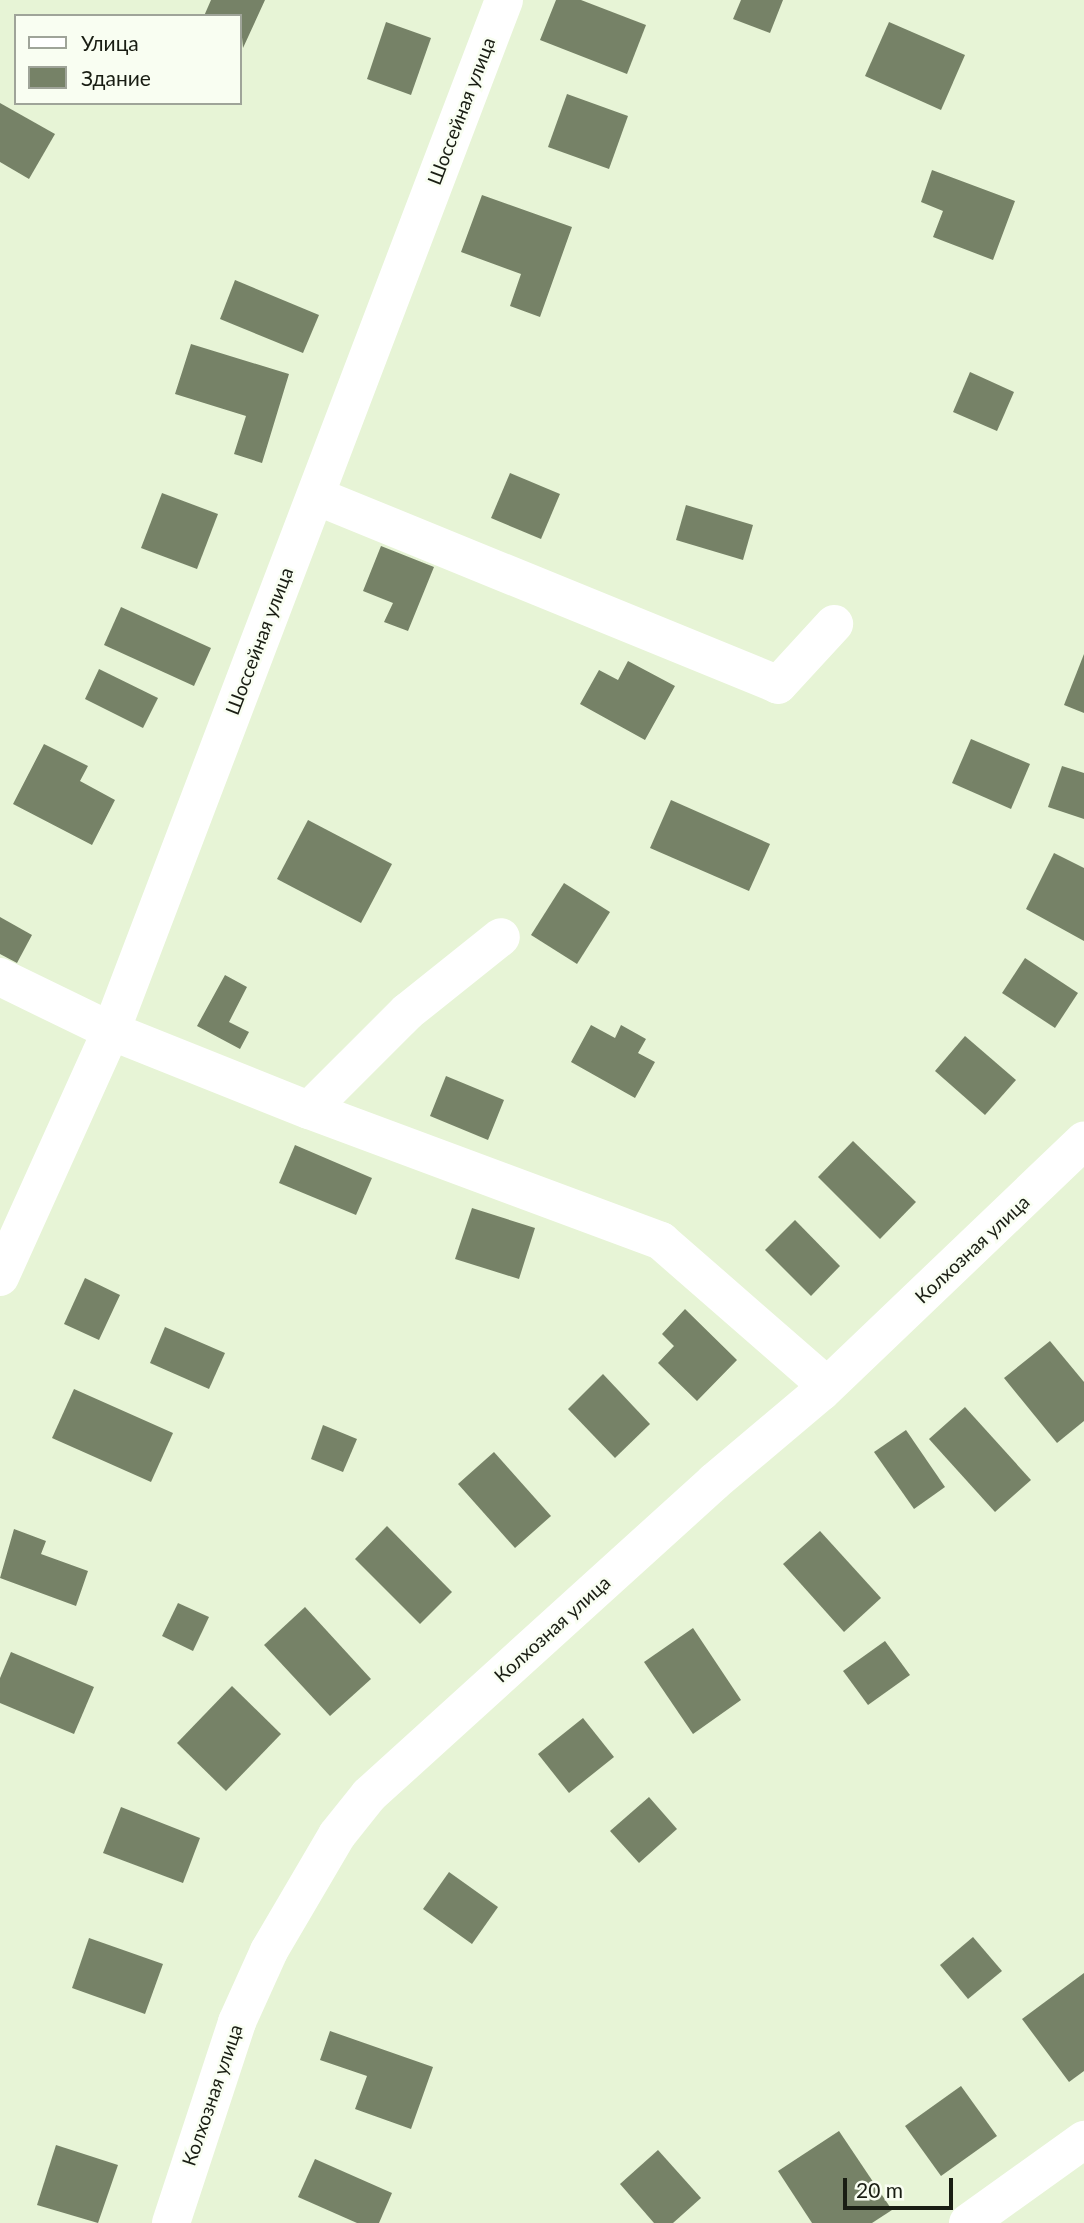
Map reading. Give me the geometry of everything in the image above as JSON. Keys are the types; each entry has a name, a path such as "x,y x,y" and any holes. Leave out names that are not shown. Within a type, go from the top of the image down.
{"street":[{"name":"Шоссейная улица","path":"0,1276 111,1031 504,0"},
{"path":"316,496 778,685 834,624"},
{"path":"309,1110 407,1012 501,937"},
{"path":"0,978 111,1031 309,1110 661,1241 827,1386"},
{"name":"Колхозная улица","path":"171,2223 237,2022 269,1951 337,1835 369,1795 473,1699 827,1386 1084,1141"},
{"path":"968,2223 1084,2140"}],"building":[{"path":"211,0 265,0 243,48 242,14 205,14"},
{"path":"556,0 581,0 646,25 627,74 540,40"},
{"path":"741,0 783,0 770,33 733,19"},
{"path":"386,22 431,38 411,95 367,79"},
{"path":"889,22 965,55 941,110 865,76"},
{"path":"567,94 628,116 609,169 548,147"},
{"path":"0,103 55,134 29,179 0,162"},
{"path":"932,170 1015,201 993,260 933,237 943,211 921,202"},
{"path":"482,195 572,227 540,317 510,306 521,274 461,252"},
{"path":"235,280 319,315 303,353 220,319"},
{"path":"191,344 289,374 262,463 234,454 246,416 175,394"},
{"path":"970,372 1014,392 997,431 953,412"},
{"path":"510,473 560,494 541,539 491,518"},
{"path":"162,493 218,514 197,569 141,548"},
{"path":"686,505 753,525 743,560 676,540"},
{"path":"381,546 434,567 408,631 384,622 393,603 363,591"},
{"path":"121,607 211,648 194,686 104,645"},
{"path":"1084,654 1084,713 1064,705"},
{"path":"628,661 675,686 645,740 580,704 599,670 618,680"},
{"path":"99,669 158,698 143,728 85,699"},
{"path":"971,739 1030,764 1011,809 952,783"},
{"path":"44,744 88,766 80,781 115,800 92,845 13,804"},
{"path":"1062,766 1084,773 1084,819 1048,807"},
{"path":"671,800 770,844 749,891 650,848"},
{"path":"308,820 392,864 361,923 277,879"},
{"path":"1054,853 1084,868 1084,941 1026,909"},
{"path":"564,883 610,912 577,964 531,935"},
{"path":"0,917 32,935 17,963 0,954"},
{"path":"1025,958 1078,993 1055,1028 1002,993"},
{"path":"225,975 247,987 229,1022 249,1032 240,1049 197,1026"},
{"path":"591,1025 615,1038 621,1025 646,1039 638,1053 655,1062 635,1098 571,1062"},
{"path":"965,1036 1016,1080 985,1115 935,1071"},
{"path":"446,1076 504,1100 488,1140 430,1116"},
{"path":"853,1141 916,1202 880,1239 818,1177"},
{"path":"295,1145 372,1178 356,1215 279,1183"},
{"path":"472,1208 535,1228 519,1279 455,1259"},
{"path":"795,1220 840,1266 811,1296 765,1250"},
{"path":"85,1278 120,1295 99,1340 64,1324"},
{"path":"685,1309 737,1360 697,1401 658,1363 674,1346 662,1334"},
{"path":"165,1327 225,1353 209,1389 150,1363"},
{"path":"1050,1341 1084,1382 1084,1421 1057,1443 1004,1378"},
{"path":"603,1374 650,1424 615,1458 568,1409"},
{"path":"74,1389 173,1433 151,1482 52,1438"},
{"path":"965,1407 1031,1480 995,1512 929,1439"},
{"path":"323,1425 357,1439 343,1472 311,1459"},
{"path":"906,1430 945,1487 914,1509 874,1452"},
{"path":"494,1452 551,1516 515,1548 458,1484"},
{"path":"387,1526 452,1592 420,1624 355,1559"},
{"path":"14,1529 46,1541 41,1554 88,1571 76,1606 0,1578"},
{"path":"820,1531 881,1598 844,1632 783,1564"},
{"path":"178,1603 209,1617 193,1651 162,1636"},
{"path":"305,1607 371,1679 330,1716 264,1645"},
{"path":"693,1628 741,1700 693,1734 644,1662"},
{"path":"885,1641 910,1675 868,1705 843,1671"},
{"path":"11,1652 94,1687 74,1734 0,1703 0,1678"},
{"path":"232,1686 281,1734 226,1791 177,1743"},
{"path":"583,1718 614,1757 569,1793 538,1754"},
{"path":"649,1797 677,1829 639,1863 610,1831"},
{"path":"121,1807 200,1838 183,1883 103,1853"},
{"path":"449,1872 498,1907 472,1944 423,1909"},
{"path":"973,1937 1002,1971 968,1999 940,1965"},
{"path":"89,1938 163,1964 145,2014 72,1988"},
{"path":"1084,1973 1084,2071 1069,2082 1022,2019"},
{"path":"330,2031 433,2067 411,2129 355,2109 367,2076 320,2060"},
{"path":"961,2086 997,2136 941,2176 905,2126"},
{"path":"839,2131 892,2210 872,2223 812,2223 778,2171"},
{"path":"56,2145 118,2165 98,2223 37,2205"},
{"path":"658,2150 701,2198 673,2223 654,2223 620,2184"},
{"path":"315,2159 392,2193 379,2223 357,2223 298,2197"}]}
